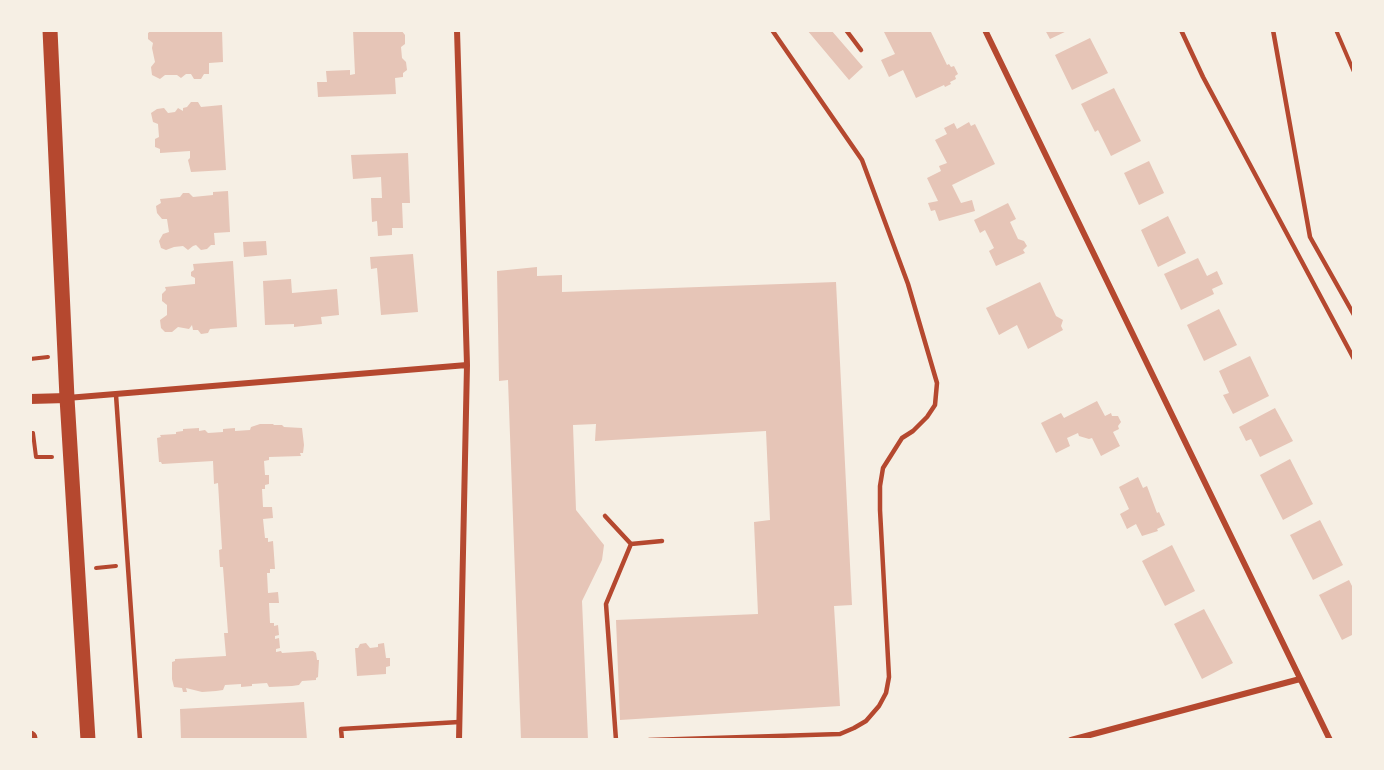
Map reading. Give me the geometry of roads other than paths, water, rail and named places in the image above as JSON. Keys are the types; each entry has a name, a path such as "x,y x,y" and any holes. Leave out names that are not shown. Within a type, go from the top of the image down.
{"main road":[{"path":"50,30 67,398 88,740"}],"street":[{"path":"457,30 467,365 459,740"},
{"path":"985,30 1330,740"},
{"path":"30,399 116,395 467,365"},
{"path":"1071,740 1300,679"}],"lane":[{"path":"649,740 840,734 866,721 879,706 886,693 889,677 880,510 883,468 902,438 927,417 935,405 937,383 908,284 862,160 772,30"},
{"path":"846,30 861,50"},
{"path":"1181,30 1203,77 1354,359"},
{"path":"1273,30 1311,237 1354,315"},
{"path":"116,395 140,740"},
{"path":"605,516 631,544"},
{"path":"631,544 662,541"},
{"path":"616,740 606,604 631,544"},
{"path":"342,740 341,729 459,722"}]}
